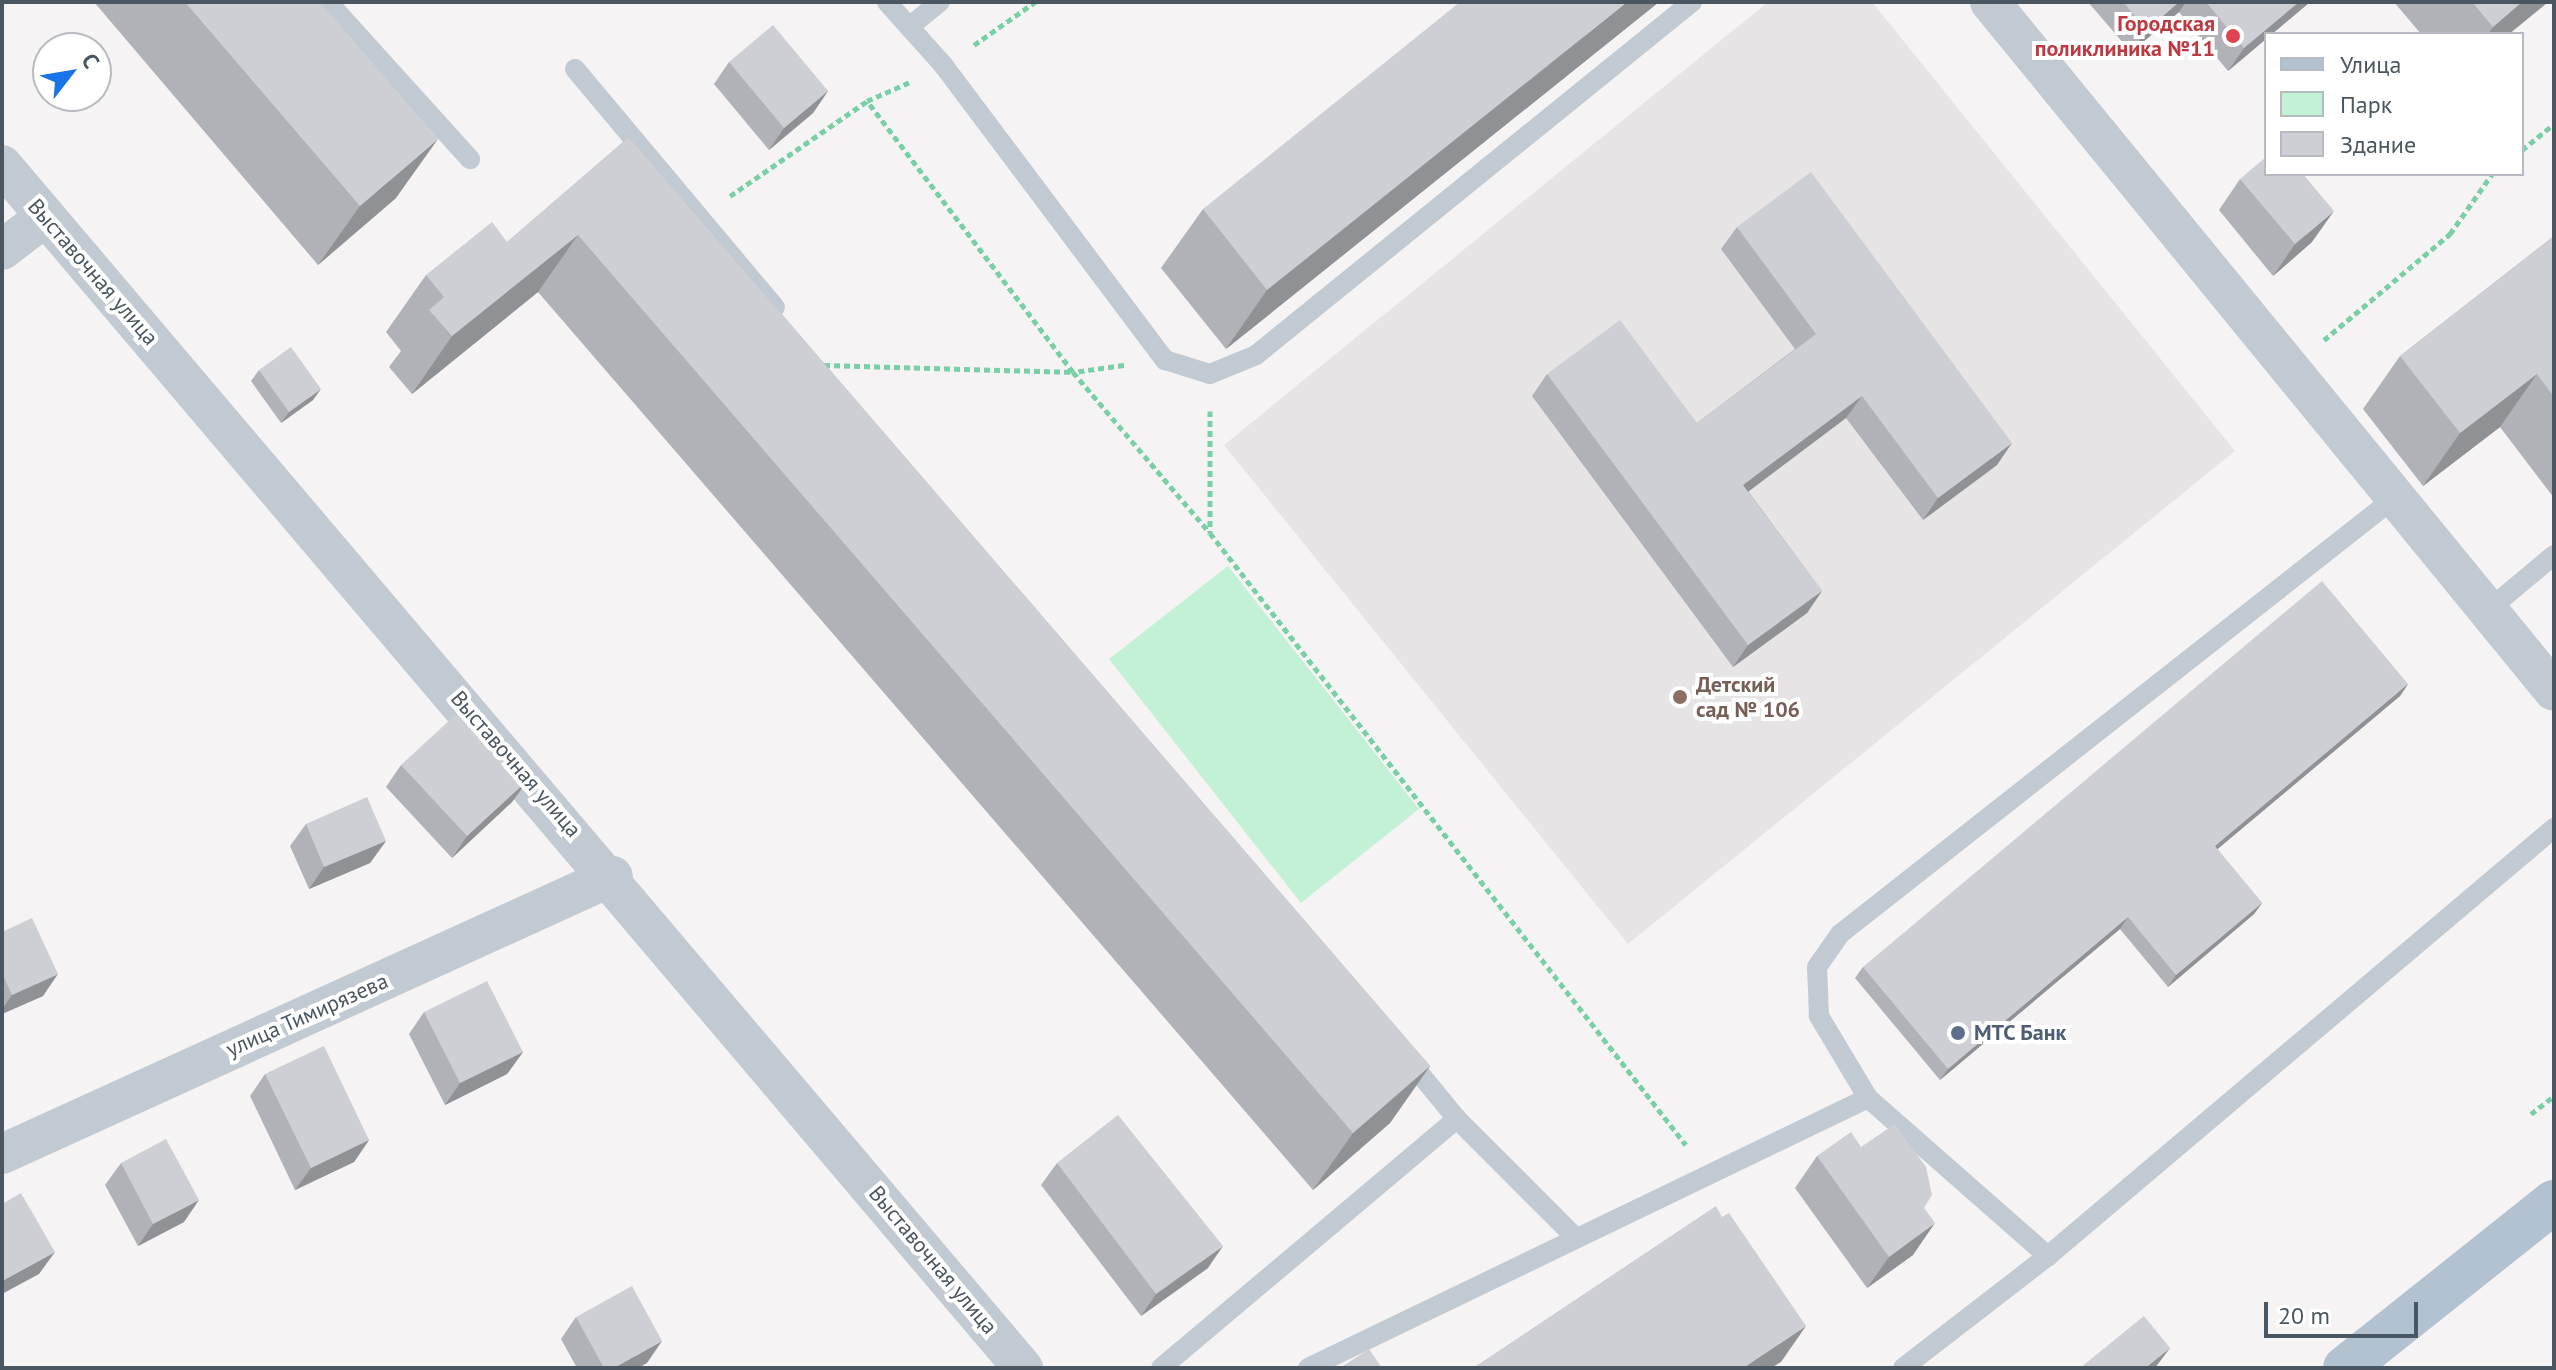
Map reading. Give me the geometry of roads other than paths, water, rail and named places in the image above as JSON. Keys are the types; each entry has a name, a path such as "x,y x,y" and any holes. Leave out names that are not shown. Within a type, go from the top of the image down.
{"main road":[{"path":"2345,1368 2554,1202"}],"street":[{"path":"1990,2 2392,500 2554,691"},
{"name":"Выставочная улица","path":"2,165 613,876 1023,1368"},
{"path":"2,250 45,217"},
{"name":"улица Тимирязева","path":"2,1154 613,876"}],"lane":[{"path":"328,2 470,159"},
{"path":"887,2 944,66 1165,360 1210,374 1256,355 1692,2"},
{"path":"909,27 940,2"},
{"path":"575,69 824,365"},
{"path":"2048,1256 1868,1098 1819,1016 1817,967 1840,934 2392,500"},
{"path":"2487,611 2554,555"},
{"path":"1903,1368 2048,1256 2554,828"},
{"path":"1386,1034 1457,1119 1573,1235"},
{"path":"1308,1368 1573,1235 1868,1098"},
{"path":"1161,1368 1457,1119"}],"place":[{"name":"Городская поликлиника №11","path":"2233,36"},
{"name":"Детский сад № 106","path":"1680,697"},
{"name":"МТС Банк","path":"1958,1033"}]}
